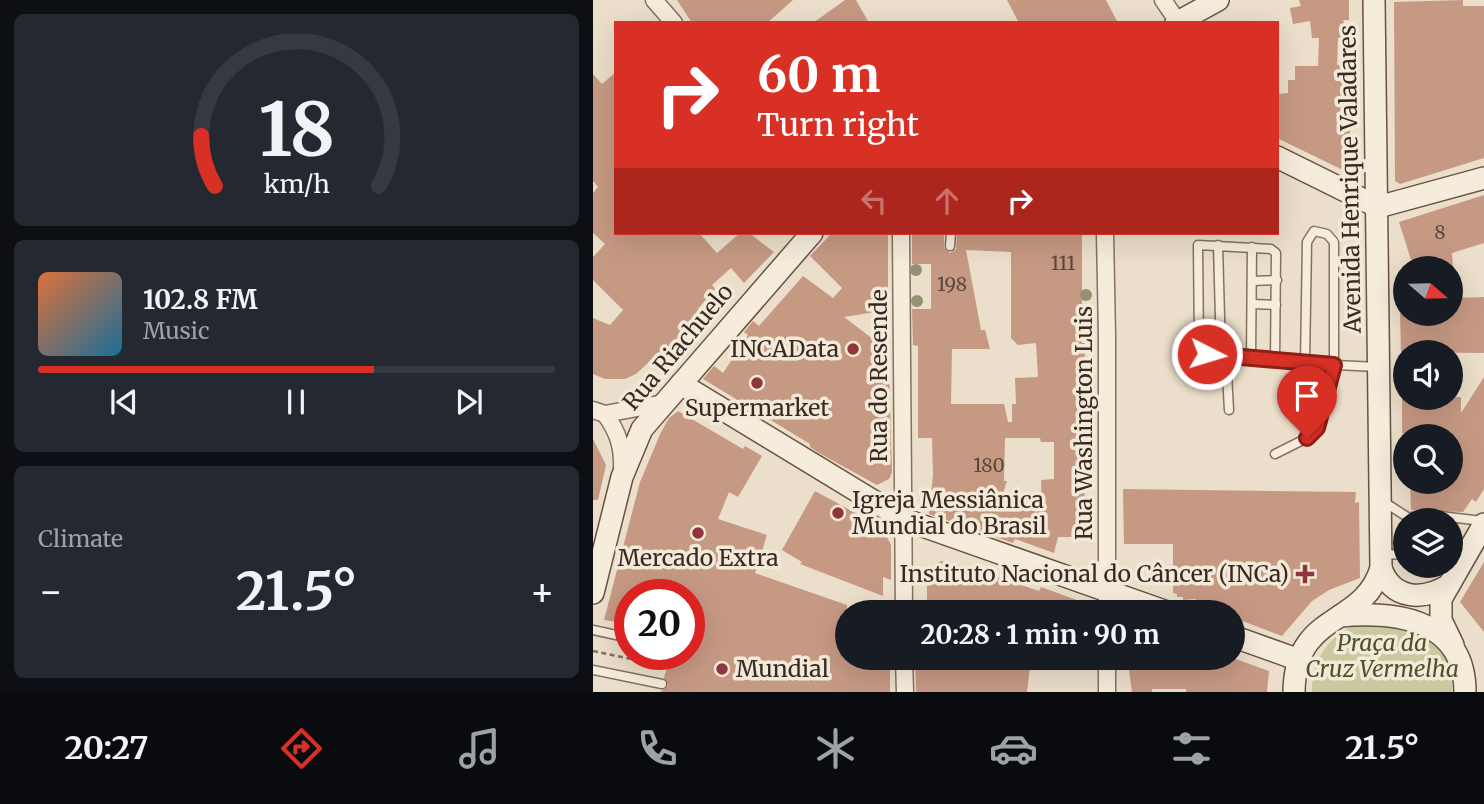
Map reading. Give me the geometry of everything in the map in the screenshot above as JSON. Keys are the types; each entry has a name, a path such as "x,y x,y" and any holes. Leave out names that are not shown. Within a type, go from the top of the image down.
{"main road":[{"path":"1179,21 1218,0"},
{"name":"Avenida Henrique Valadares","path":"1374,0 1381,561"},
{"path":"1279,158 1378,207 1484,178"},
{"name":"Rua Riachuelo","path":"593,593 622,477 642,429 810,235"},
{"path":"681,384 903,519 1102,600"},
{"path":"1463,555 1484,523"},
{"path":"1381,561 1392,586 1410,595 1431,595 1447,578"},
{"path":"1294,692 1299,660 1316,632 1365,598 1376,583 1381,561"},
{"path":"1448,578 1441,599 1440,614 1462,668 1465,692"},
{"path":"1334,617 1380,614 1403,618 1437,633 1455,649"},
{"path":"1245,641 1299,660"}],"street":[{"path":"654,0 672,21"},
{"path":"1163,0 1176,21"},
{"name":"Rua do Resende","path":"901,235 904,600"},
{"name":"Rua Washington Luis","path":"1105,235 1107,600"},
{"path":"599,412 664,403"},
{"path":"599,412 613,426 623,450 622,477"},
{"path":"904,670 905,692"},
{"path":"1107,670 1107,692"}],"lane":[{"path":"1275,454 1299,442 1317,428 1334,365 1334,242 1327,234 1314,231 1307,242 1305,363"},
{"path":"950,246 951,235"},
{"path":"1275,362 1276,253 1271,249 1200,244 1196,247 1199,346 1207,354 1275,362 1380,367"},
{"path":"1218,245 1223,355 1229,410"},
{"path":"1251,359 1252,247"},
{"path":"1252,281 1277,280"},
{"path":"1252,304 1276,305"},
{"path":"1381,500 1395,508"},
{"path":"1463,521 1484,523"},
{"path":"1381,561 1393,558"},
{"path":"593,630 614,635"},
{"path":"593,670 662,684"}],"path":[{"path":"593,651 614,654"}],"green space":[{"name":"Praça da Cruz Vermelha","path":"1390,621 1425,639 1443,654 1452,677 1452,692 1312,692 1318,661 1337,635 1356,625"}],"building":[{"path":"677,0 793,0 769,21 691,21"},
{"path":"845,0 856,0 868,21 816,21"},
{"path":"1007,0 1106,0 1117,21 1018,21"},
{"path":"1299,0 1349,0 1349,20 1343,20 1349,37 1338,38 1337,65 1347,65 1348,80 1352,80 1352,92 1349,92 1351,174 1279,139 1279,94 1288,93 1288,80 1295,80 1295,66 1318,66 1319,38 1312,38 1310,21 1293,24 1290,8 1301,6"},
{"path":"1463,0 1463,6 1484,6 1484,158 1400,184 1395,181 1394,2"},
{"path":"593,74 602,84 614,74 614,235 701,235 717,253 738,235 752,235 774,252 744,283 731,268 712,285 715,289 698,309 712,322 698,336 688,326 667,350 664,348 636,374 625,379 605,379 593,374 593,318 610,325 623,310 593,280 593,257 605,244 593,233 593,193 598,187 593,181"},
{"path":"1484,195 1484,243 1452,253 1452,256 1410,256 1399,222"},
{"path":"830,235 888,235 888,310 844,317 873,339 872,370 889,370 892,473 889,479 877,485 819,453 810,447 810,444 703,379 714,366 723,373 748,335 744,332 753,321 759,326 803,276 833,298 842,288 810,256"},
{"path":"912,235 944,235 944,248 950,253 956,249 957,235 1082,235 1082,343 1085,343 1083,478 1086,511 1083,511 1083,537 1058,537 1054,553 1015,539 1013,543 929,514 933,475 932,438 918,438 918,346 913,345 912,309 931,309 931,264 912,264","holes":["966,250 1011,252 1011,338 1018,345 1036,343 1038,377 1015,378 1016,404 1012,404 1012,422 1008,422 1004,404 951,404 952,349 990,349 985,330 981,330","1005,438 1040,438 1041,442 1054,442 1054,479 1041,480 1042,510 1002,496 1007,481 1004,481"]},
{"path":"1484,297 1484,353 1463,353 1463,340 1401,340 1400,326 1463,326 1463,298"},
{"path":"1484,377 1484,489 1476,502 1472,499 1463,512 1463,508 1411,508 1410,494 1463,494 1463,424 1402,424 1402,410 1461,410 1461,413"},
{"path":"678,411 743,449 745,446 762,456 738,497 729,492 718,519 767,535 755,573 835,601 835,670 890,670 890,692 660,692 668,686 664,678 666,670 705,670 705,579 615,579 640,482 669,418"},
{"path":"593,439 606,465 598,500 593,500"},
{"path":"1123,489 1356,492 1355,503 1359,502 1360,578 1329,590 1312,601 1282,636 1245,622 1245,600 1183,600 1183,597 1177,597 1177,594 1173,593 1173,544 1124,544"},
{"path":"815,491 872,522 871,524 886,535 891,545 891,580 883,577 883,596 800,564 802,562 782,550"},
{"path":"941,561 1039,591 1041,587 1077,600 927,600 927,576 932,567"},
{"path":"1484,562 1484,632 1460,602"},
{"path":"614,582 614,622 604,620"},
{"path":"1245,662 1269,671 1267,692 1186,692 1186,689 1152,689 1152,692 1132,692 1129,670 1245,670"},
{"path":"915,670 1030,670 1027,692 916,692"}],"place":[{"name":"INCAData","path":"853,349"},
{"name":"Supermarket","path":"757,383"},
{"name":"Igreja Messiânica Mundial do Brasil","path":"838,513"},
{"name":"Mercado Extra","path":"698,533"},
{"name":"Instituto Nacional do Câncer (INCa)","path":"1305,574"},
{"name":"Mundial","path":"722,669"}],"route":[{"path":"1207,354 1275,362 1334,365 1317,428 1307,438"}]}
